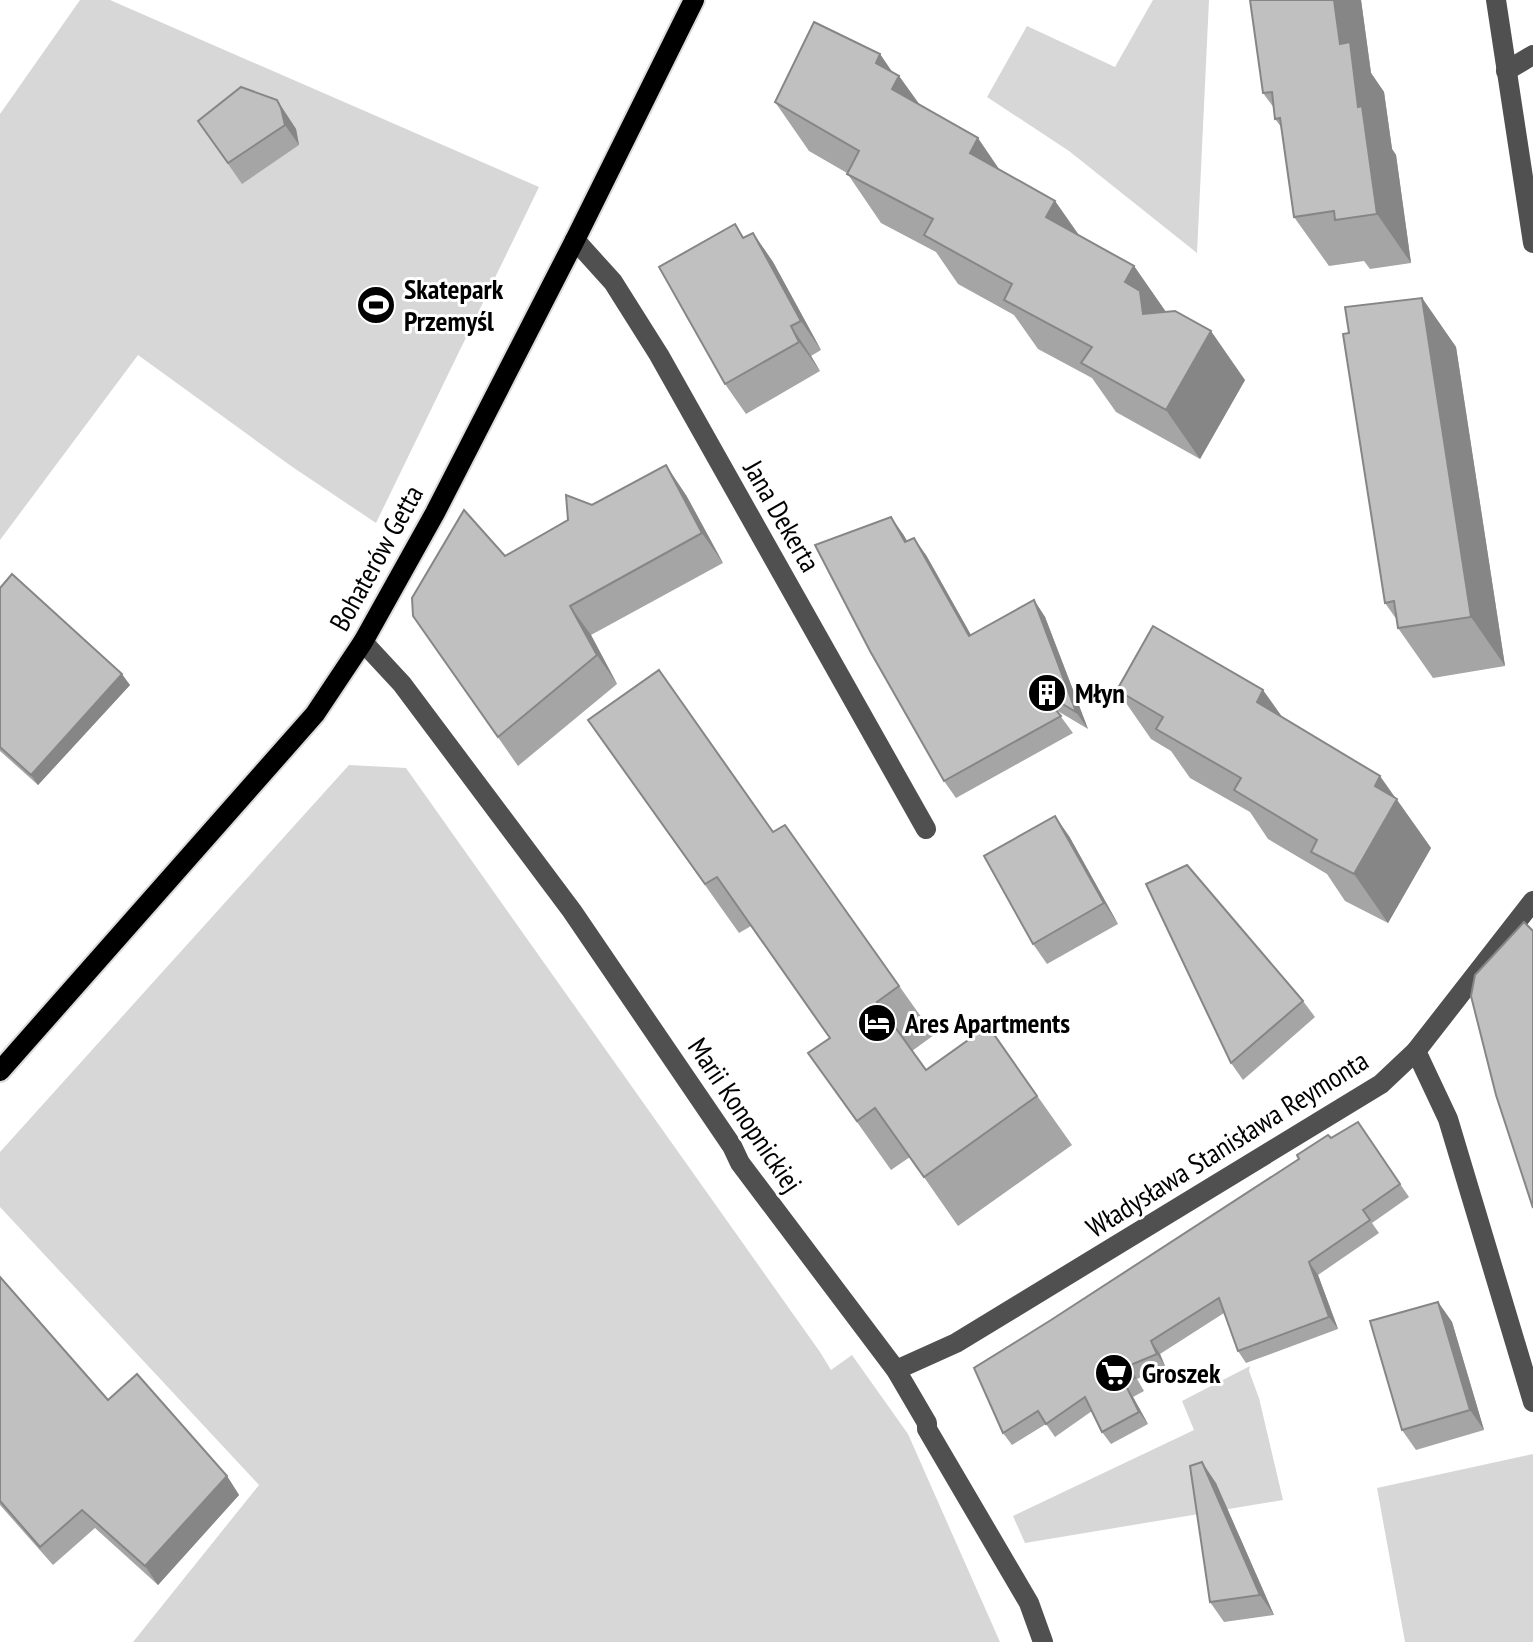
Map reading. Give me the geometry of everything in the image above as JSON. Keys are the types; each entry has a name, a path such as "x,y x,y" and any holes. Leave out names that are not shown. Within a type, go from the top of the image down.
{"main road":[{"name":"Bohaterów Getta","path":"0,1071 315,714 363,642 415,550 575,240 694,0"}],"street":[{"path":"1496,0 1533,243"},
{"path":"1506,71 1533,55"},
{"name":"Jana Dekerta","path":"575,240 613,282 659,355 926,829"},
{"name":"Marii Konopnickiej","path":"363,642 402,684 572,911 732,1146 740,1163 896,1370 1029,1603 1043,1642"},
{"name":"Władysława Stanisława Reymonta","path":"896,1370 956,1343 1373,1090 1416,1051 1533,901"},
{"path":"1416,1051 1448,1119 1533,1402"}],"shaded area":[{"path":"80,0 110,0 539,187 376,523 291,466 138,355 0,540 0,114"},
{"path":"1153,0 1209,0 1197,253 1069,151 987,97 1027,26 1115,67"},
{"path":"349,765 406,768 831,1370 852,1355 908,1434 1000,1642 133,1642 259,1485 0,1207 0,1152"},
{"path":"1250,1366 1283,1500 1025,1543 1013,1516 1194,1430 1182,1401"},
{"path":"1533,1454 1533,1642 1405,1642 1377,1488"}],"building":[{"path":"1250,0 1334,0 1340,44 1350,42 1377,214 1335,220 1334,211 1294,217 1280,118 1275,119 1272,92 1263,93"},
{"path":"814,22 880,54 876,63 899,76 892,89 978,138 970,153 1055,201 1046,217 1134,266 1125,282 1140,291 1143,314 1175,311 1211,331 1166,410 1081,363 1092,347 1004,300 1012,284 924,235 933,219 847,174 859,151 775,102"},
{"path":"241,87 277,100 285,125 228,163 198,121"},
{"path":"735,224 743,238 753,233 801,321 791,326 799,342 725,384 659,267"},
{"path":"1422,298 1471,617 1398,628 1394,601 1385,603 1343,334 1349,333 1345,307"},
{"path":"666,465 702,533 570,606 597,655 498,737 413,616 412,598 464,510 505,556 568,520 566,495 592,505"},
{"path":"891,517 905,542 914,538 969,636 1034,600 1076,712 1039,690 1061,716 944,781 870,651 815,545"},
{"path":"12,574 122,674 31,775 0,747 0,588"},
{"path":"1153,626 1263,690 1257,702 1380,776 1375,786 1397,799 1354,874 1311,852 1317,840 1234,790 1241,778 1156,729 1163,717 1117,690"},
{"path":"659,670 773,832 785,825 899,986 877,1002 926,1070 988,1026 1037,1096 924,1177 875,1108 857,1121 808,1053 830,1038 717,877 705,884 588,720"},
{"path":"1055,816 1104,903 1033,944 984,856"},
{"path":"1187,865 1303,1001 1231,1063 1146,884"},
{"path":"1524,922 1533,931 1533,1208 1496,1095 1471,996 1475,975"},
{"path":"1358,1122 1400,1184 1363,1210 1370,1220 1309,1262 1329,1317 1238,1351 1219,1298 1151,1341 1157,1354 1128,1366 1135,1378 1125,1384 1139,1412 1102,1432 1085,1397 1046,1424 1038,1411 1003,1433 974,1368 1299,1159 1297,1155 1328,1135 1331,1138"},
{"path":"0,1277 108,1400 137,1374 227,1476 145,1566 82,1510 40,1547 0,1501"},
{"path":"1438,1302 1470,1410 1402,1430 1370,1321"},
{"path":"1202,1462 1260,1595 1210,1602 1190,1466"}],"place":[{"name":"Skatepark Przemyśl","path":"376,305"},
{"name":"Młyn","path":"1047,693"},
{"name":"Ares Apartments","path":"877,1023"},
{"name":"Groszek","path":"1114,1373"}]}
